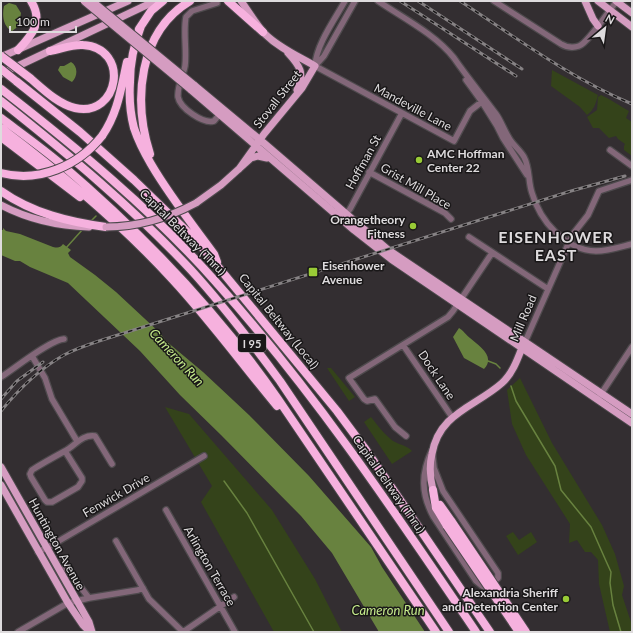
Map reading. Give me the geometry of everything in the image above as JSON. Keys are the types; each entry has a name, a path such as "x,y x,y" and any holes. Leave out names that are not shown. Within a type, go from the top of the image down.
{"highway":[{"path":"18,50 30,37 36,25 36,12 31,1"},
{"path":"1,173 32,176 59,169 81,157 102,136 111,122 116,108 130,48 136,34 151,12 163,1"},
{"path":"157,175 147,144 142,121 141,96 144,73 148,53 158,31 172,14 190,1"},
{"path":"228,1 263,32"},
{"path":"142,26 134,45 130,92 131,109 138,138 157,175 174,201 214,254 220,268"},
{"path":"1,56 60,102 76,108 85,109 98,105 107,98 112,88 114,73 111,61 103,51 91,46 79,45 50,51"},
{"name":"Capital Beltway (Local)","path":"1,69 80,132 134,180 196,240 337,411 366,450 490,632"},
{"name":"Capital Beltway (Thru)","path":"1,89 60,134 122,188 177,241 233,301 307,392 350,448 476,632"},
{"name":"Capital Beltway (Thru)","path":"1,101 64,150 114,195 158,236 216,298 280,381 450,632"},
{"name":"I 95","path":"1,118 83,184 159,255 216,317 260,372 436,632"},
{"path":"1,128 69,181 173,279 206,317 313,449"},
{"path":"1,137 90,204 130,237"},
{"path":"1,191 24,204 50,215 106,227"},
{"path":"433,490 436,508 526,632"},
{"path":"449,524 519,632"}],"main road":[{"path":"84,1 192,87 219,115 258,143 278,164"},
{"path":"92,1 344,216 391,259 460,302 599,397 632,423"},
{"path":"1,56 18,50 128,1"},
{"path":"1,74 155,1"},
{"path":"241,1 263,32 296,62 301,73 300,83 291,101"},
{"path":"585,1 593,19 598,26"},
{"path":"598,1 632,28"},
{"path":"616,1 632,14"},
{"path":"282,48 315,66"},
{"name":"Stovall Street","path":"239,169 291,101 315,66"},
{"path":"1,205 30,217 73,227 126,226 150,222 196,203 213,192 251,158 258,156 266,157 278,164 344,216"},
{"name":"Mill Road","path":"433,490 430,472 432,450 444,425 452,417 502,383 511,371 523,346"},
{"path":"599,397 632,414"},
{"name":"Huntington Avenue","path":"1,467 89,622 91,632"},
{"name":"Huntington Avenue","path":"1,485 68,603 83,625 91,632"}],"street":[{"name":"Stovall Street","path":"315,66 319,48 345,1"},
{"name":"Stovall Street","path":"315,66 324,56 355,1"},
{"path":"372,1 438,46 448,56 483,101"},
{"path":"378,1 447,49 483,101 503,138 528,175 533,198 545,220 554,231 568,242 587,250 599,251 632,244"},
{"path":"494,1 568,47 575,47 582,44 598,26 616,1"},
{"path":"217,4 192,11 186,17 184,67 178,95 179,101 185,109 206,121 212,122 219,115"},
{"name":"Mandeville Lane","path":"315,66 454,141 470,111 483,101"},
{"name":"Hoffman St","path":"344,216 402,113"},
{"path":"610,150 632,166"},
{"name":"Grist Mill Place","path":"369,172 445,213 451,220"},
{"name":"Mill Road","path":"523,346 568,242 588,216 599,191 632,180"},
{"path":"469,237 548,289"},
{"path":"406,436 395,427 375,399 367,401 364,399 349,378 448,317 460,302 492,252"},
{"path":"1,377 59,339 64,339"},
{"name":"Dock Lane","path":"403,345 452,417"},
{"path":"599,397 632,347"},
{"path":"32,356 45,378 52,399 77,441"},
{"path":"65,451 82,478 82,481 78,487 52,502 47,502 30,474 32,470 65,451 77,441 89,436 95,436 112,464"},
{"name":"Mill Road","path":"432,450 434,468 443,491 498,573 498,578 486,587 482,586 476,581 436,521 428,506 424,491 424,476 426,464 432,450"},
{"name":"Fenwick Drive","path":"38,552 204,456"},
{"name":"Arlington Terrace","path":"166,510 236,632"},
{"path":"116,541 149,599 183,632 234,597"},
{"path":"65,567 89,598"},
{"path":"18,632 68,603 143,588"}],"shaded area":[{"path":"552,70 598,95 594,106 587,115 580,107 551,86"},
{"path":"601,95 629,111 626,118 632,122 632,156 624,150 625,144 616,136 609,138 599,128 593,128 587,117 597,110 598,97"},
{"path":"327,368 331,368 355,397 349,401"},
{"path":"520,378 552,443 602,525 615,554 624,586 622,595 632,625 632,632 610,632 599,584 598,560 591,552 585,552 577,540 569,543 570,524 526,455 512,424 507,390"},
{"path":"165,407 189,414 272,510 315,579 342,632 274,632 201,502 212,486"},
{"path":"371,417 381,430 393,441 412,451 392,464 364,422"},
{"path":"513,532 519,540 531,532 537,542 518,555 506,536"}],"water":[{"path":"9,3 16,5 21,13 19,26 12,31 5,24 3,17 4,6"},
{"path":"71,62 76,69 75,77 72,82 63,77 58,70 60,66 64,66"},
{"name":"Cameron Run","path":"3,228 6,231 20,234 56,248 63,244 71,250 68,253 70,257 116,292 159,332 166,341 203,372 249,415 309,476 371,547 382,567 425,632 379,632 332,553 301,516 180,395 140,351 68,283 30,267 20,261 15,261 1,255 1,230 3,230"},
{"path":"459,328 485,352 488,360 484,369 464,358 453,337"}],"waterway":[{"path":"90,222 96,216"},
{"path":"66,248 83,229"},
{"path":"488,361 496,364 500,368"},
{"path":"511,386 516,401 555,466 561,490 591,527 611,572 610,583 613,605 621,632"},
{"path":"224,481 247,513 314,632"}],"railway":[{"path":"400,1 516,76"},
{"path":"418,1 522,69"},
{"path":"460,1 522,43 565,69 609,94 632,104"},
{"path":"1,411 22,387 38,373 64,355 81,347 571,191 625,176"},
{"path":"1,399 17,381 43,362"}],"place":[{"name":"AMC Hoffman Center 22","path":"419,160"},
{"name":"Orangetheory Fitness","path":"413,226"},
{"name":"Eisenhower Avenue","path":"313,272"},
{"name":"Alexandria Sheriff and Detention Center","path":"566,599"}],"district":[{"name":"EISENHOWER EAST","path":"556,245"}]}
